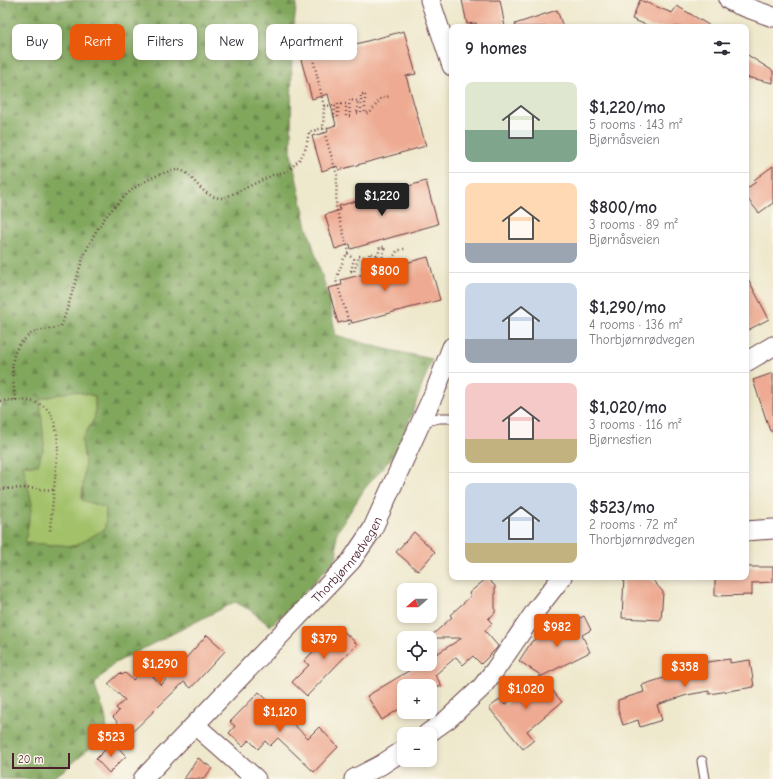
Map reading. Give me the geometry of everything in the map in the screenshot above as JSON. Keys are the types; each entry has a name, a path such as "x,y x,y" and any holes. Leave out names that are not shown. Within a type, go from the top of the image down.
{"street":[{"path":"430,0 449,56"},
{"path":"729,0 773,17"},
{"path":"749,360 773,346"},
{"name":"Thorbjørnrødvegen","path":"143,779 351,561 372,530 430,402 449,354"},
{"path":"749,530 773,529"},
{"path":"437,727 448,719 481,688 537,608 560,580"},
{"path":"194,725 256,779"},
{"path":"354,779 397,755"}],"lane":[{"path":"421,422 440,418 449,418"},
{"path":"702,761 705,779"}],"path":[{"path":"313,60 324,106 324,128 336,175 336,208 349,252 344,258 336,280 350,326"},
{"path":"324,106 335,105 334,117 338,117 338,104 346,104 346,116 350,116 350,100 358,101 357,113 361,113 361,94 365,94 365,113 370,113 381,98 391,96"},
{"path":"15,400 12,364 14,353 21,342 32,333 44,329 54,329 61,326 68,310 84,257 93,236 107,215 136,186 166,172 179,170 188,174 207,194 216,198 224,198 273,175 288,170 300,159 306,148 309,132 324,128"},
{"path":"347,254 354,259 350,271 354,272 359,256 365,257 361,270 364,271 370,253 376,255 372,269 375,269 380,247 385,248 381,264 382,266 389,265 397,251 407,248"},
{"path":"0,401 15,400 40,403 52,416 57,432 58,446 50,531"},
{"path":"0,489 22,488 54,490"}],"green space":[{"path":"0,0 297,0 294,24 266,24 266,60 292,60 291,154 307,227 327,292 336,335 381,348 432,359 406,429 393,456 365,488 336,534 337,558 286,612 270,626 250,610 235,602 115,663 96,682 95,687 105,716 107,728 106,734 66,769 50,779 0,779","holes":["73,391 95,396 95,417 82,440 85,463 82,500 106,508 105,529 75,546 25,543 32,504 23,465 38,465 44,446 40,399"]},
{"path":"73,391 95,396 95,417 82,440 85,463 82,499 106,508 105,530 75,546 24,543 32,504 23,465 38,465 44,446 40,399"}],"building":[{"path":"462,0 500,0 504,24 467,24"},
{"path":"640,0 672,13 677,6 707,24 644,24 632,19"},
{"path":"557,10 562,24 515,24"},
{"path":"404,31 416,74 406,76 426,146 339,170 337,166 322,171 312,136 328,132 327,128 336,125 328,94 312,99 301,60 357,60 357,44"},
{"path":"749,56 773,71 773,83 749,78"},
{"path":"773,166 773,203 759,213 749,201 749,187 756,182 754,180"},
{"path":"426,181 438,224 351,249 350,244 335,249 325,215 340,210 339,206"},
{"path":"428,257 440,300 352,323 351,320 338,323 328,288 342,285 341,280"},
{"path":"749,281 769,319 749,329"},
{"path":"773,373 773,431 770,431 753,380"},
{"path":"414,532 435,552 418,571 396,552"},
{"path":"749,567 773,567 773,582 752,583 752,595 715,596 715,580 749,580"},
{"path":"485,580 489,580 495,586 495,613 488,619 492,623 485,631 498,646 496,649 481,664 473,656 463,665 456,657 435,675 442,686 437,686 437,679 397,679 397,710 382,720 367,696 408,671 437,671 437,654 462,638 437,638 437,631 452,617 450,615 471,596 469,593"},
{"path":"624,580 653,580 663,592 661,620 622,618"},
{"path":"584,616 591,630 582,635 590,652 542,676 519,661 532,641"},
{"path":"338,626 357,644 307,696 292,682 309,665 304,661"},
{"path":"207,635 225,651 191,688 184,682 129,735 113,717 119,711 116,708 125,700 108,684 120,673 122,675 125,673 133,680 145,668 161,685"},
{"path":"730,659 730,663 750,660 754,687 709,694 709,691 687,695 657,705 662,720 640,727 638,720 623,725 618,709 618,700 644,692 642,685 685,671 684,663 700,660 700,663"},
{"path":"540,676 562,702 527,731 534,740 523,749 489,708 500,699 505,705"},
{"path":"259,692 308,738 319,727 338,747 314,772 278,738 270,746 265,741 258,749 249,740 243,746 229,733 235,726 230,722"},
{"path":"113,742 126,756 109,773 96,759"},
{"path":"198,758 212,768 204,779 184,779"}]}
